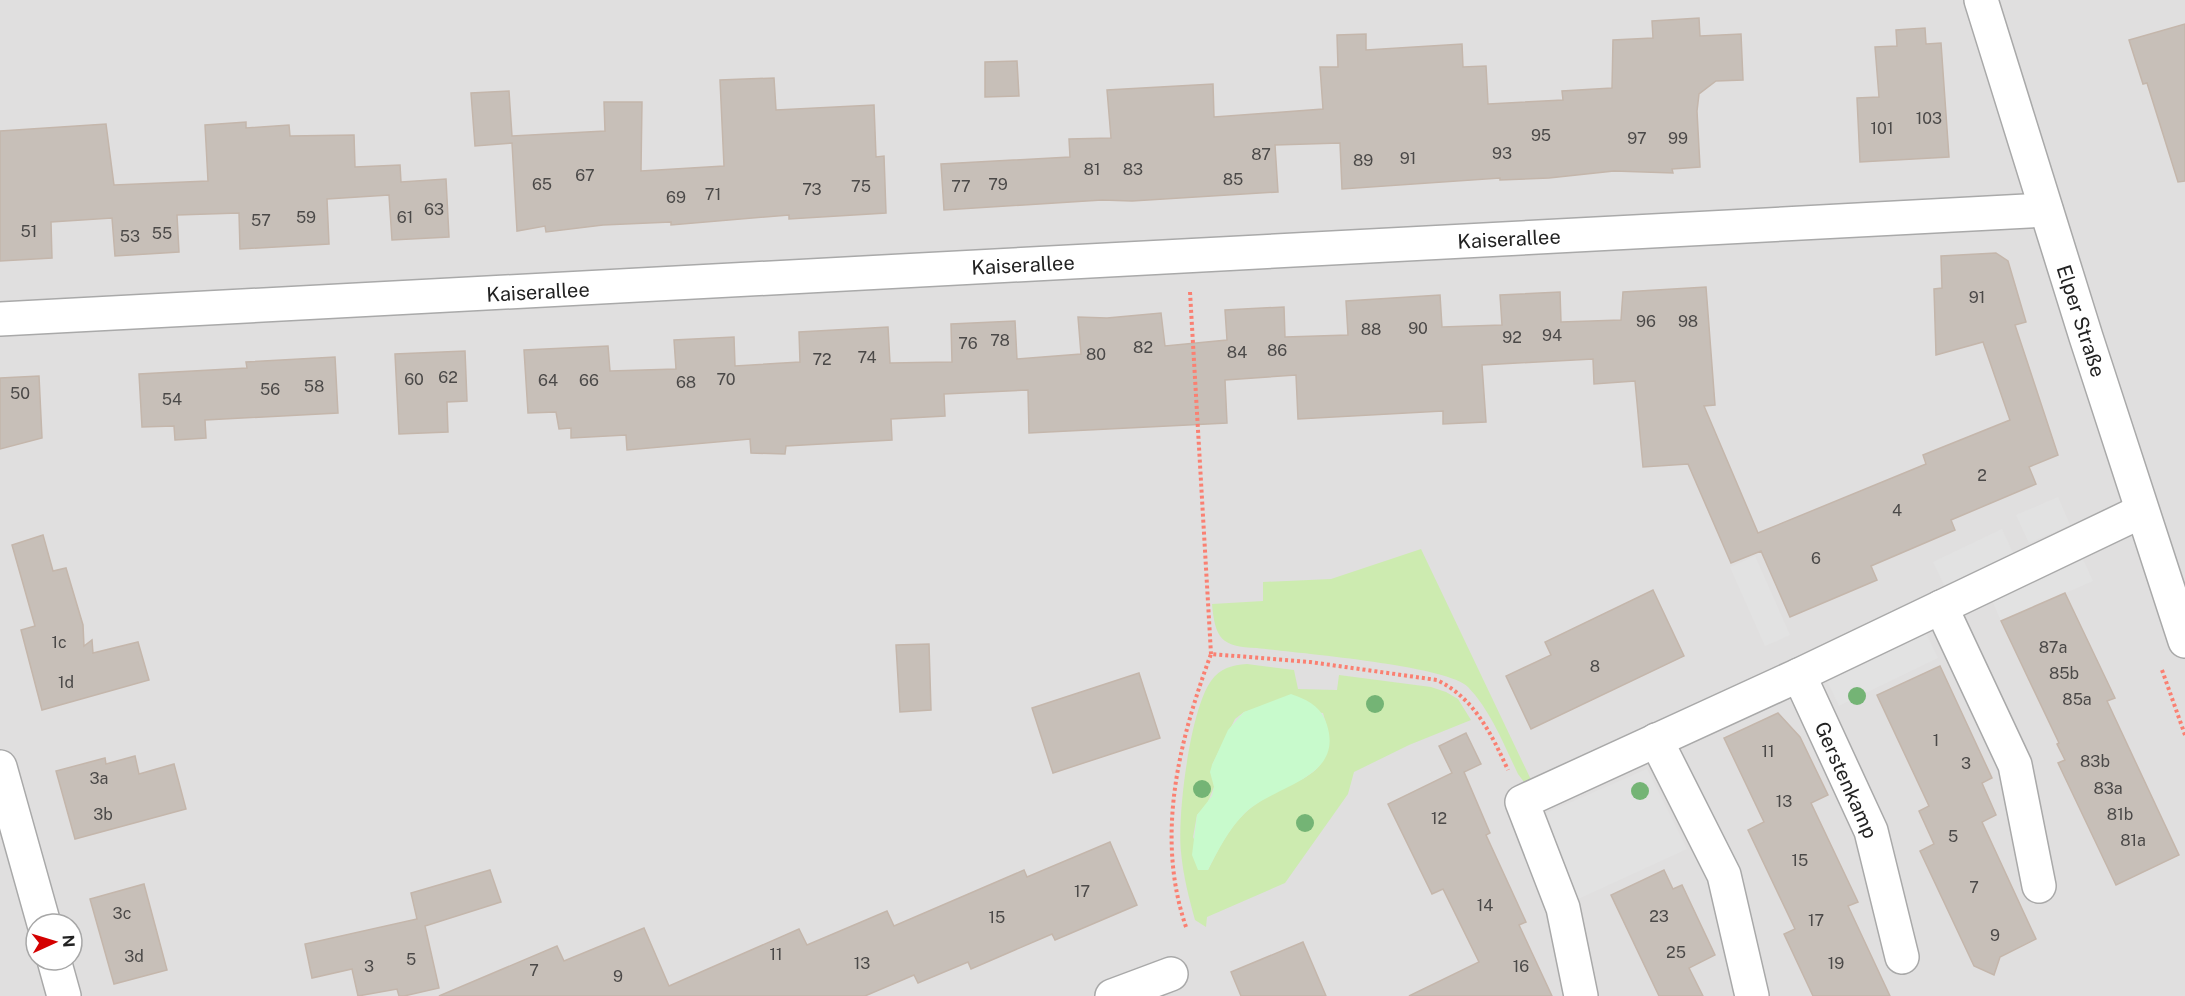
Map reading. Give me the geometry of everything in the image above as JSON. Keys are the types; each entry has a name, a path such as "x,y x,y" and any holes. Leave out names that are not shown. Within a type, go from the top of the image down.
{"street":[{"name":"Elper Straße","path":"1981,0 2185,641"},
{"name":"Kaiserallee","path":"0,319 2046,210"},
{"path":"1581,996 1563,908 1522,802 1799,675 2142,511"},
{"path":"1941,607 2015,765 2038,886"},
{"name":"Gerstenkamp","path":"1799,675 1871,831 1902,957"},
{"path":"1656,740 1724,874 1752,996"},
{"path":"0,767 41,912"},
{"path":"57,972 64,996"},
{"path":"1112,996 1171,974"}],"path":[{"path":"1186,927 1175,881 1172,797 1195,699 1211,654 1188,255"},
{"path":"1211,654 1310,662 1437,680 1455,689 1473,706 1500,754 1522,802"}],"shaded area":[{"path":"0,0 2185,0 2185,996 0,996"},
{"path":"2058,497 2070,525 2029,543 2016,515"},
{"path":"2002,529 2014,555 1945,587 1933,562"},
{"path":"2081,555 2093,581 2001,621 1992,600"},
{"path":"1755,556 1790,635 1765,646 1730,567"},
{"path":"1926,633 1938,658 1839,706 1827,681"},
{"path":"1647,769 1687,849 1576,900 1546,813"}],"green space":[{"path":"1421,549 1533,784 1524,782 1518,774 1496,729 1476,696 1468,687 1454,679 1402,666 1245,647 1228,643 1218,633 1212,604 1263,601 1263,582 1331,579"},
{"path":"1247,664 1294,670 1298,689 1337,690 1339,675 1431,687 1458,699 1471,720 1409,745 1354,772 1348,794 1285,883 1207,917 1206,927 1195,920 1186,886 1180,836 1183,790 1191,738 1204,695 1211,681 1222,670","holes":["1267,705 1323,713 1328,736 1326,754 1319,766 1307,776 1261,800 1246,812 1229,832 1208,870 1193,837 1197,815 1207,804 1214,787 1212,765 1235,719 1244,712"]},
{"path":"1291,694 1313,705 1324,718 1330,743 1325,758 1303,779 1258,803 1245,813 1229,833 1208,870 1198,870 1192,855 1197,815 1212,796 1214,787 1210,772 1228,730 1244,712"}],"building":[{"path":"1699,18 1700,36 1741,34 1743,80 1716,81 1699,94 1697,111 1700,167 1672,169 1673,173 1614,171 1549,178 1500,180 1500,178 1342,189 1340,143 1275,145 1278,192 944,210 941,164 1070,157 1069,139 1111,138 1107,90 1213,84 1214,117 1323,109 1320,67 1338,67 1337,35 1366,34 1366,50 1462,44 1463,67 1486,66 1488,104 1563,100 1562,91 1612,88 1613,40 1653,38 1652,21"},
{"path":"2185,24 2185,181 2178,182 2147,83 2143,84 2129,40"},
{"path":"1925,28 1926,44 1941,43 1949,157 1860,162 1857,98 1879,97 1875,47 1897,46 1896,30"},
{"path":"1017,61 1019,96 985,97 985,62"},
{"path":"774,78 776,110 874,105 876,157 884,156 886,213 789,219 789,215 671,225 671,222 603,225 546,232 545,226 517,231 512,143 475,146 471,93 509,91 512,136 605,131 604,102 642,102 641,171 724,166 720,80"},
{"path":"246,122 246,128 289,125 290,136 354,135 355,167 400,165 401,182 446,179 449,237 392,240 389,195 327,199 329,244 240,249 239,213 177,215 179,252 115,256 112,218 51,222 52,258 0,261 0,131 106,124 114,185 208,181 205,125"},
{"path":"1996,253 2008,261 2026,322 2015,325 2058,455 2029,467 2036,484 1951,520 1955,530 1871,566 1877,580 1790,617 1761,551 1731,563 1688,464 1643,467 1635,381 1594,384 1593,359 1482,365 1486,422 1443,424 1443,411 1298,419 1296,375 1225,380 1227,423 1029,433 1028,390 944,394 945,416 891,419 892,440 786,446 785,454 751,453 750,439 627,450 626,435 571,438 571,428 559,429 556,412 528,413 524,350 608,346 610,371 676,369 674,340 734,337 735,366 800,362 799,332 888,327 890,363 952,362 951,324 1015,321 1017,359 1081,354 1078,317 1107,318 1161,313 1165,346 1227,340 1225,310 1284,307 1285,337 1348,335 1346,301 1440,295 1442,327 1502,325 1500,295 1560,292 1561,322 1621,320 1623,292 1706,287 1715,405 1704,406 1758,533 1926,464 1923,455 2010,420 1983,342 1936,355 1934,289 1942,288 1941,256"},
{"path":"465,351 467,401 447,402 448,432 399,434 395,354"},
{"path":"335,357 338,413 205,420 206,438 175,440 174,426 142,427 139,374 247,368 246,362"},
{"path":"39,376 42,438 0,449 0,378"},
{"path":"43,535 53,571 66,568 83,625 84,646 92,640 93,653 138,642 149,680 42,710 21,630 35,626 12,545"},
{"path":"1653,590 1684,656 1531,729 1506,676 1551,655 1545,642"},
{"path":"2065,593 2115,698 2107,701 2179,855 2116,885 2058,763 2065,760 2057,744 2059,743 2001,621"},
{"path":"929,644 931,710 900,712 896,645"},
{"path":"1940,666 1992,778 1982,783 1996,815 1982,822 2036,939 2000,957 1994,975 1974,966 1920,851 1934,844 1919,811 1929,806 1877,695"},
{"path":"1139,673 1160,738 1053,773 1032,708"},
{"path":"1778,713 1800,737 1828,795 1811,803 1858,902 1848,906 1890,996 1813,996 1784,934 1795,929 1748,830 1764,822 1724,738"},
{"path":"1466,733 1481,764 1464,772 1490,833 1486,835 1526,922 1519,925 1552,996 1409,996 1479,962 1443,889 1432,894 1388,804 1452,773 1439,746"},
{"path":"135,756 139,774 174,764 186,809 75,839 56,771 105,758 106,764"},
{"path":"1110,842 1137,905 1055,940 1052,934 971,969 968,962 918,983 914,975 865,996 439,996 557,946 564,961 644,928 669,986 799,929 807,945 887,911 894,926 1024,870 1027,877"},
{"path":"490,870 501,902 425,926 439,988 404,996 399,996 397,989 358,996 352,969 312,978 305,944 417,919 411,893"},
{"path":"1664,870 1673,889 1682,885 1715,955 1689,968 1703,996 1659,996 1611,895"},
{"path":"144,884 167,970 114,984 90,899"},
{"path":"1303,942 1326,996 1241,996 1231,972"}]}
